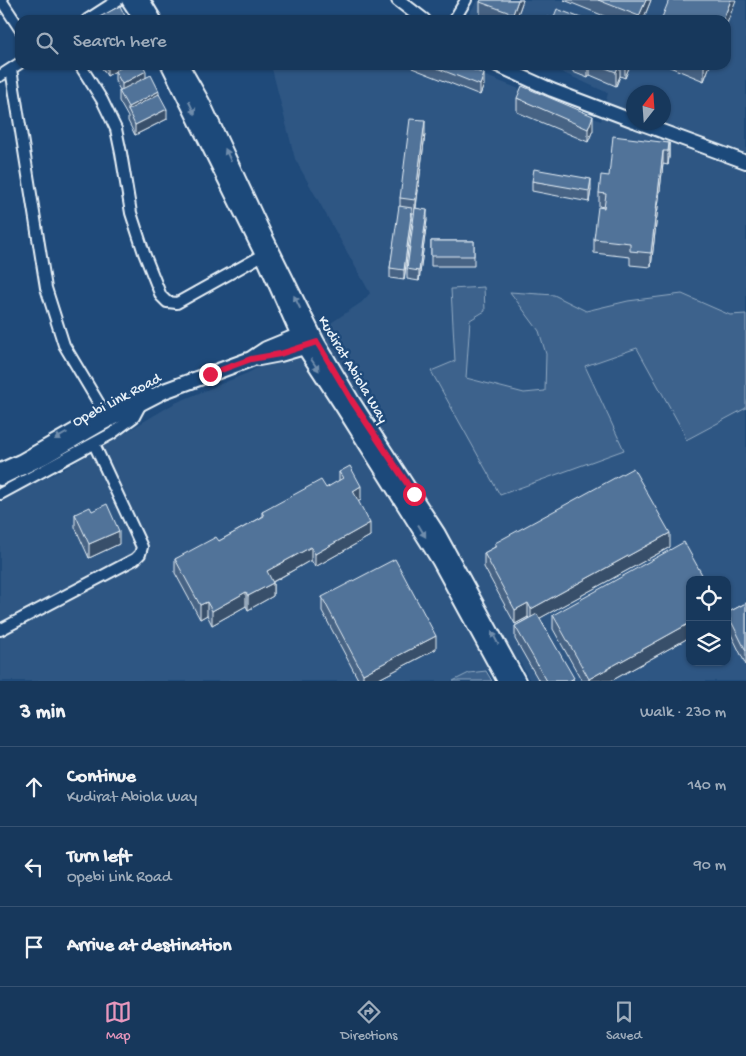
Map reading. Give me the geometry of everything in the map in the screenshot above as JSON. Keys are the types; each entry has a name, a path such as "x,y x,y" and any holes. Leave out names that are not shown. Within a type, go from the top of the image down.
{"main road":[{"path":"129,0 139,15"},
{"path":"142,0 151,15"},
{"name":"Kudirat Abiola Way","path":"171,70 263,255 343,407 439,560 505,681"},
{"name":"Kudirat Abiola Way","path":"184,70 206,110 265,237 307,339 352,401 438,534 518,681"},
{"name":"Opebi Link Road","path":"0,478 46,456 103,418 164,391 251,359 266,349 307,339"}],"street":[{"path":"2,0 15,21"},
{"path":"95,15 118,0"},
{"path":"398,0 418,15"},
{"path":"457,15 466,0"},
{"path":"0,76 15,67"},
{"path":"11,70 46,288 64,345 103,418"},
{"path":"83,70 102,100 116,130 136,233 161,296 168,302 177,303 263,255"},
{"path":"508,70 552,90 626,118"},
{"path":"659,130 746,162"},
{"path":"0,469 103,418 144,394 164,391"},
{"path":"0,494 94,444 134,417 142,402"},
{"path":"0,630 135,559 140,554 142,548 94,444"}],"shaded area":[{"path":"478,0 746,0 746,681 530,681 519,660 486,671 469,673 453,681 0,681 0,498 59,472 175,403 250,372 325,327 362,302 370,293 295,159 272,70 471,70 601,121 608,93 557,70 731,70 731,15 468,15"},
{"path":"484,287 485,311 470,320 466,378 524,393 545,391 546,354 539,331 510,292 554,295 586,311 628,301 682,294 730,315 746,314 746,408 686,440 683,431 637,348 585,366 624,450 500,495 431,371 455,361 451,289"},
{"path":"486,671 492,681 453,681 469,673"}],"building":[{"path":"481,0 518,0 513,14 480,2"},
{"path":"598,0 646,0 639,15"},
{"path":"669,0 731,0 725,15 663,15"},
{"path":"120,6 124,15 103,15"},
{"path":"557,9 573,15 555,15"},
{"path":"146,70 146,71 122,84 115,71"},
{"path":"442,70 474,70 484,74 480,85"},
{"path":"151,75 159,91 128,107 119,91"},
{"path":"522,86 593,116 588,129 517,98"},
{"path":"159,94 167,109 135,125 128,110"},
{"path":"410,119 425,120 415,200 400,198"},
{"path":"613,136 669,143 668,151 663,151 651,253 630,251 630,243 594,239 598,207 604,208 606,194 599,193 601,175 609,176"},
{"path":"534,169 591,179 589,191 532,181"},
{"path":"399,206 412,208 404,270 390,268"},
{"path":"415,208 427,210 419,271 407,269"},
{"path":"431,241 474,241 474,256 431,256"},
{"path":"350,466 361,486 353,491 370,523 315,554 311,547 267,571 273,583 248,596 246,592 212,611 207,602 200,605 175,559 216,537 219,541 264,516 262,512 321,480 326,488 343,478 339,472"},
{"path":"633,468 670,533 531,609 528,603 515,610 484,553 497,546 495,543"},
{"path":"107,504 119,531 89,544 75,514 90,507 92,511"},
{"path":"684,542 703,576 686,576 686,625 589,679 553,615"},
{"path":"395,559 436,636 363,674 322,597"},
{"path":"746,603 746,651 731,621 731,611"},
{"path":"537,614 574,678 569,681 547,681 515,626"}],"route":[{"path":"210,374 251,359 280,354 317,342 352,401 414,494"}]}
